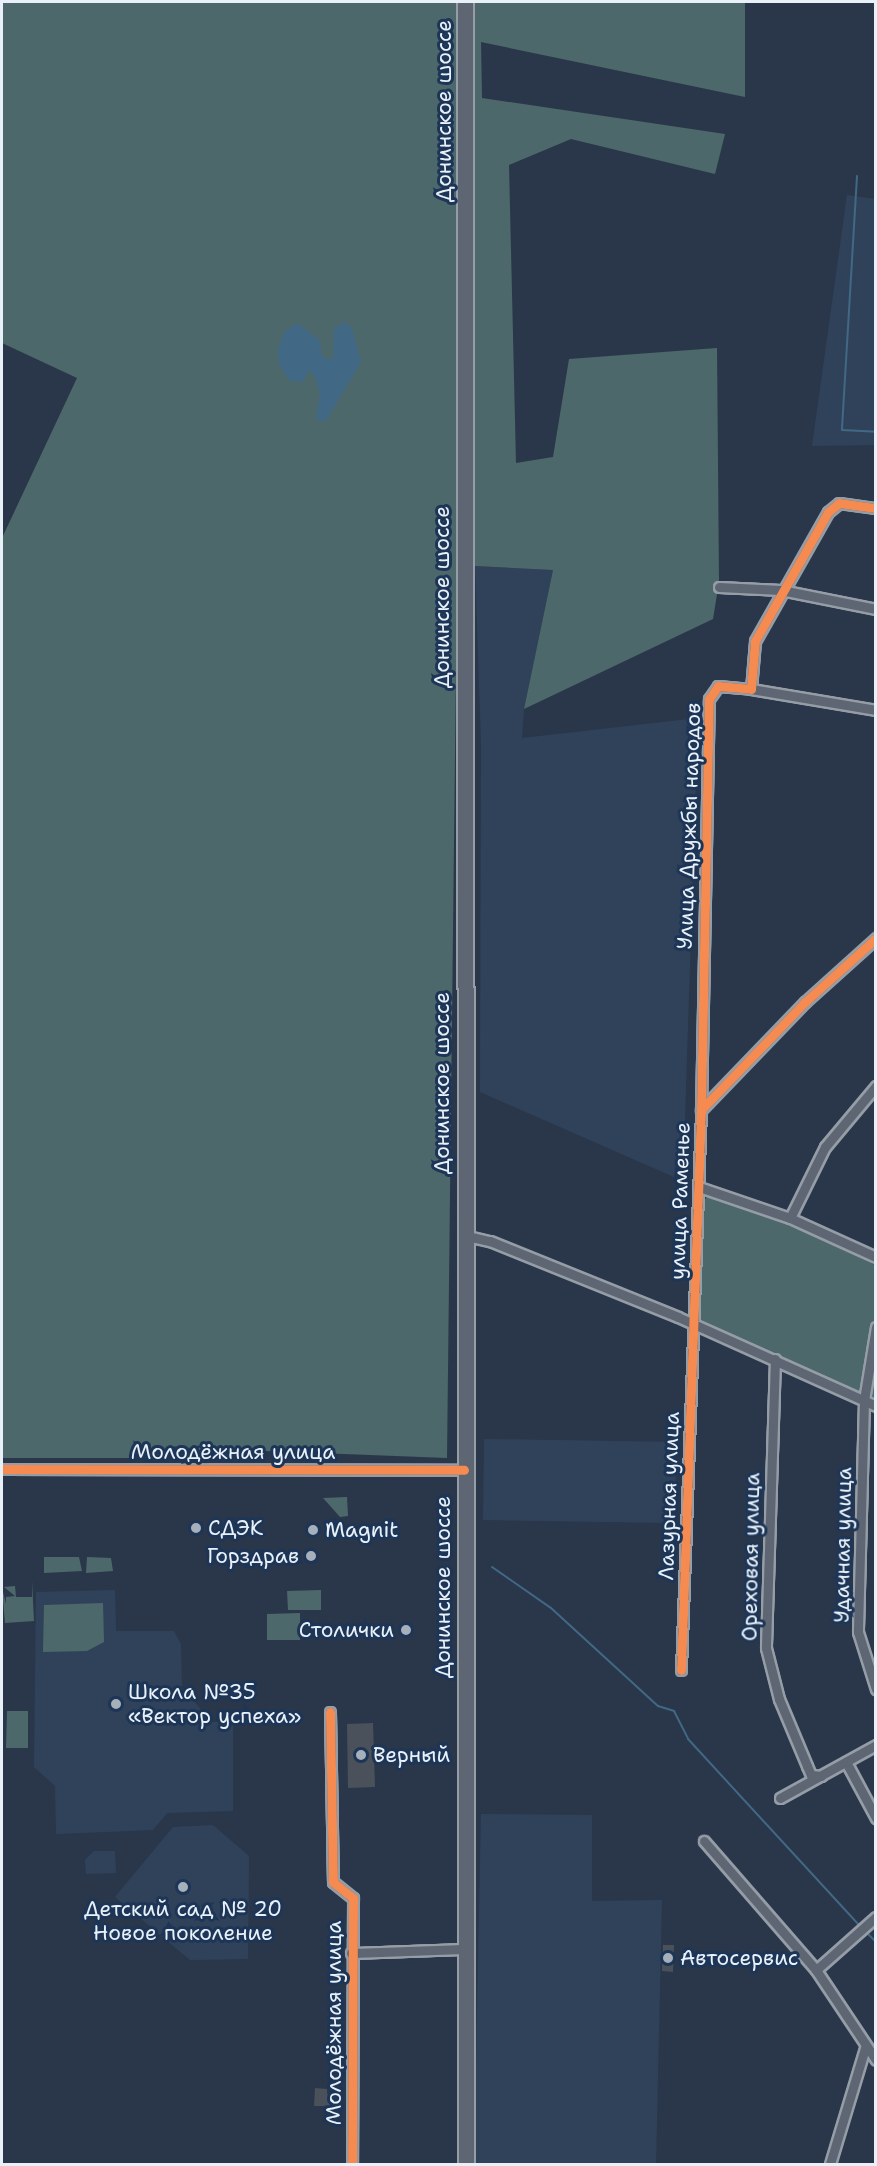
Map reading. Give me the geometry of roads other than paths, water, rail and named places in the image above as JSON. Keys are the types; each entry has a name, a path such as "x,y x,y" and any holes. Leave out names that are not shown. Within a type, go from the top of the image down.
{"main road":[{"name":"Донинское шоссе","path":"465,2 463,1235 466,2164"}],"street":[{"path":"751,688 755,641 781,590 833,507 839,503 876,508"},
{"path":"719,587 781,590 876,609"},
{"name":"Улица Дружбы народов","path":"700,1110 709,699 718,686 751,688 876,710"},
{"name":"улица Раменье","path":"694,1323 700,1110 804,1002 876,938"},
{"path":"790,1218 825,1148 876,1086"},
{"path":"699,1187 790,1218 876,1257"},
{"path":"463,1235 490,1241 694,1323 876,1406"},
{"name":"Лазурная улица","path":"681,1670 694,1323"},
{"name":"Удачная улица","path":"876,1327 864,1400 858,1632 876,1689"},
{"name":"Ореховая улица","path":"775,1359 766,1648 779,1699 807,1766 811,1775 821,1776"},
{"name":"Молодёжная улица","path":"2,1470 464,1470"},
{"name":"Молодёжная улица","path":"330,1712 333,1882 353,1898 352,2164"},
{"path":"780,1798 876,1744"},
{"path":"846,1762 876,1818"},
{"path":"704,1841 816,1970 876,2060"},
{"path":"816,1970 873,1920"},
{"path":"351,1953 465,1949"},
{"path":"831,2164 866,2045"}],"waterway":[{"path":"857,176 842,430 876,432"},
{"path":"492,1567 551,1608 658,1706 674,1711 688,1739 860,1926"},
{"path":"864,1930 876,1942"}],"place":[{"name":"СДЭК","path":"196,1528"},
{"name":"Magnit","path":"313,1530"},
{"name":"Горздрав","path":"311,1556"},
{"name":"Столички","path":"406,1630"},
{"name":"Школа №35 «Вектор успеха»","path":"116,1704"},
{"name":"Верный","path":"361,1755"},
{"name":"Детский сад № 20 Новое поколение","path":"183,1887"},
{"name":"Автосервис","path":"668,1958"}]}
